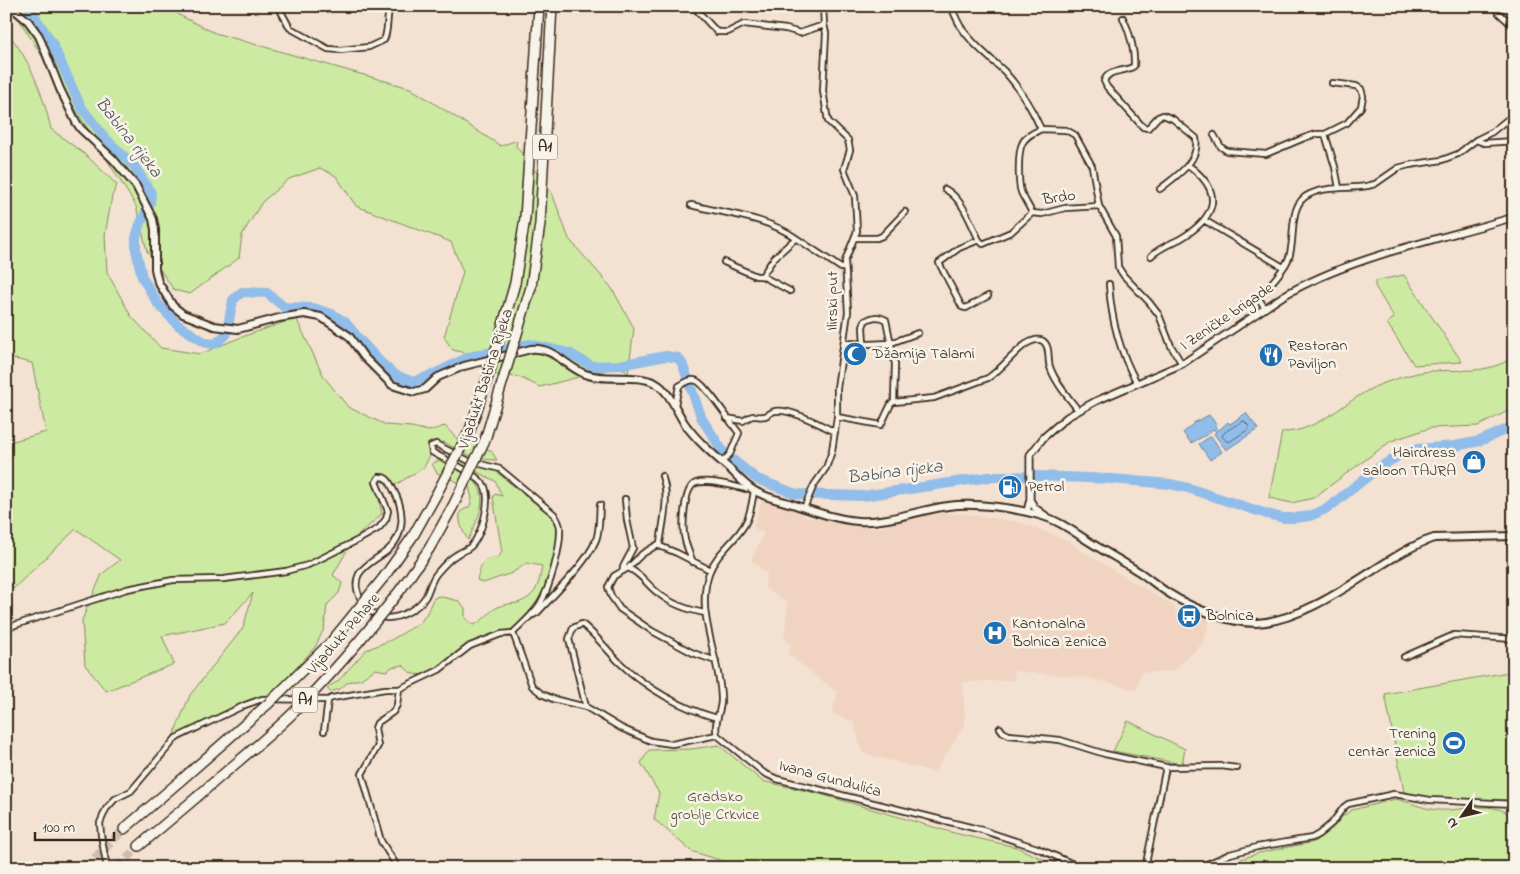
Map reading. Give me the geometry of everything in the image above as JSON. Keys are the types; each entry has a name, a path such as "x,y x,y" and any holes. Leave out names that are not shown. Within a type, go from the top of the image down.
{"highway":[{"name":"Vijadukt Babina Rijeka","path":"384,577 413,536 470,430 491,367 515,283 525,218 539,6"},
{"name":"Vijadukt Babina Rijeka","path":"401,589 429,549 453,506 485,440 531,287 540,224 552,6"},
{"name":"Vijadukt Pehare","path":"124,829 269,703 331,642 384,577"},
{"name":"Vijadukt Pehare","path":"139,846 298,708 338,666 376,622 401,589"}],"main road":[{"path":"10,6 28,21 39,36 57,82 76,122 129,177 142,197 153,219 155,230 155,269 158,282 172,306 183,314 214,326 238,329 279,318 304,314 321,317 349,336 364,357 392,385 414,392 425,389 438,377 464,366 540,348 555,354 580,372 592,377 638,379 658,384 701,444 723,461 752,489 804,508 857,521 877,520 960,504 1027,512 1052,519 1138,571 1168,593 1200,610 1236,621 1254,623 1298,614 1407,549 1426,540 1434,538 1514,536"}],"street":[{"path":"278,6 290,28 328,49 340,50 369,47 384,40 388,28 387,13 390,6"},
{"path":"693,6 717,32 728,32 744,24 786,29 800,33 824,25"},
{"name":"Ilirski put","path":"804,508 814,485 826,468 832,451 837,388 845,344 848,312 845,261 857,231 855,196 844,169 850,150 848,140 828,120 823,91 826,33 823,6"},
{"path":"951,6 960,27 980,50 1005,72 1030,107 1041,129 1066,130 1074,134 1092,166 1099,206"},
{"path":"1494,6 1514,27"},
{"path":"1123,18 1128,28 1135,60 1134,66 1131,69 1106,76 1104,81 1107,86 1143,127 1148,128 1158,117 1163,115 1173,119 1196,138 1194,156 1188,165 1160,189"},
{"path":"1214,135 1221,146 1227,151 1266,154 1304,138 1316,134 1325,134 1347,124 1351,120 1361,107 1363,96 1361,89 1356,86 1332,82"},
{"path":"1265,308 1259,299 1260,296 1290,255 1292,232 1298,205 1308,194 1316,191 1375,184 1398,168 1423,164 1458,154 1476,140 1492,132 1514,114"},
{"name":"Brdo","path":"1041,129 1028,136 1022,143 1019,182 1021,191 1032,213 1042,214 1066,208 1099,206 1116,236 1118,267 1124,276 1150,302 1159,316 1182,364"},
{"path":"1325,134 1339,188"},
{"path":"1476,140 1484,143 1514,141"},
{"path":"1150,256 1182,238 1204,220 1212,207 1210,187 1201,175 1188,165"},
{"path":"945,189 954,194 959,200 979,240 983,244 1011,232 1032,213"},
{"path":"691,205 766,222 787,232 841,268 845,268"},
{"path":"855,238 877,238 882,236 905,212"},
{"name":"I Zeničke brigade","path":"1027,512 1030,499 1028,460 1030,455 1044,436 1078,410 1182,364 1299,286 1372,258 1514,217"},
{"path":"1204,220 1283,267"},
{"path":"762,276 774,258 796,238"},
{"path":"979,240 959,248 939,263 962,306 966,308 988,296"},
{"path":"724,262 756,276 762,276 790,291"},
{"path":"1109,284 1110,304 1114,321 1127,362 1137,383"},
{"path":"864,344 863,324 865,321 881,316 886,320 895,364 894,402"},
{"path":"845,344 891,342 918,333"},
{"path":"836,417 880,426 891,404 894,402 934,398 988,378 995,374 1025,345 1038,340 1042,340 1046,344 1050,367 1078,410"},
{"path":"675,408 679,386 686,381 697,381 717,403 739,433 730,454 723,461"},
{"path":"727,418 743,420 752,415 765,416 775,410 783,411 812,420 835,432"},
{"path":"6,630 15,625 127,589 173,580 224,579 286,571 308,564 379,528 386,519 388,512 376,482 379,477 389,481 401,505 403,517 395,542 389,550 362,569 356,582 356,589 369,609 379,616 388,618 398,616 414,609 425,597 435,574 472,544 484,517 488,502 487,493 482,482 432,452 431,446 436,444 469,461 500,469 554,514 560,528 555,565 546,591 532,615"},
{"path":"662,476 665,484 665,496 660,542 642,554 628,568 614,576 608,587 611,596 620,609 652,631 693,653 716,661"},
{"path":"513,632 532,686 542,694 553,699 586,707 622,728 652,740 672,744 718,735 716,729 721,698 716,661 705,612 705,595 710,570 750,514 752,489 706,482 696,483 692,486 687,494 684,540 693,562"},
{"path":"622,571 633,548 625,499"},
{"path":"1030,499 1034,508 1052,519"},
{"path":"107,868 100,835 100,823 106,808 115,799 131,790 176,738 244,705 262,699 328,700 386,688 399,689 439,670 470,646 501,634 513,632 538,612 588,553 597,538 600,505"},
{"path":"657,545 710,570"},
{"path":"628,568 635,571 664,597 684,608 705,612"},
{"path":"586,707 569,639 573,628 582,624 636,677 692,711 717,718"},
{"path":"1404,657 1454,635 1514,639"},
{"path":"398,868 381,841 362,774 378,746 375,728 377,723 393,712 397,705 399,689"},
{"path":"324,731 328,700"},
{"path":"1000,728 1009,735 1060,740 1105,754 1166,767 1221,766 1237,768"},
{"name":"Ivana Gundulića","path":"718,735 770,777 934,820 982,830 1037,848 1082,868"},
{"path":"1145,868 1166,767"},
{"path":"1198,868 1230,854 1257,847 1312,838 1332,823 1348,804 1381,796 1394,794 1430,800 1514,804"},
{"path":"1049,868 1065,861"}],"shaded area":[{"name":"Kantonalna Bolnica Zenica","path":"763,497 801,511 804,517 811,518 818,515 851,525 878,528 925,515 946,513 1019,522 1069,541 1083,552 1174,606 1179,624 1193,629 1204,617 1211,619 1202,644 1172,672 1142,672 1136,690 1090,678 1015,671 1014,680 963,682 965,725 934,772 862,753 854,722 832,713 838,693 788,654 791,645 784,637 788,603 764,587 767,574 751,560 764,533 753,527"}],"green space":[{"path":"6,6 172,6 179,15 215,33 410,88 501,146 517,140 516,146 552,193 569,239 611,287 634,328 628,374 621,366 540,387 519,377 489,374 470,354 453,350 444,337 463,272 451,242 356,206 336,176 320,168 289,179 262,202 242,235 239,258 190,294 174,290 147,251 136,206 20,21"},
{"path":"6,31 29,65 44,103 51,129 87,156 117,185 112,196 105,235 107,272 131,316 161,348 200,354 296,318 324,377 348,407 386,425 412,427 429,431 445,426 459,441 477,444 491,451 497,460 482,459 469,455 444,442 431,446 432,452 424,467 397,484 375,481 382,514 353,540 333,575 342,583 339,593 327,605 324,629 315,647 286,680 262,699 169,746 190,695 243,628 253,593 225,623 162,636 174,664 106,691 85,665 82,620 102,574 120,560 76,529 13,589 6,572 6,443 46,432 32,363 6,357"},
{"path":"1404,275 1462,362 1414,365 1387,323 1394,318 1375,286 1375,281"},
{"path":"1514,357 1514,408 1478,426 1430,428 1391,441 1313,498 1292,503 1269,498 1282,432 1296,431 1323,420 1374,387 1398,378 1426,372 1483,369 1493,367"},
{"path":"455,455 495,468 500,475 555,519 557,527 556,546 549,577 542,593 528,613 510,630 470,643 435,670 419,675 411,673 403,665 392,667 386,671 375,669 361,679 348,682 340,689 330,692 327,688 338,681 366,650 391,640 420,623 433,599 438,596 459,601 465,608 465,618 473,625 480,622 498,607 524,600 536,589 542,566 527,563 512,573 483,583 477,580 483,563 488,559 498,558 502,552 493,497 495,494 502,496 495,481 453,459"},
{"path":"437,461 443,461 465,474 480,489 482,496 480,512 468,540 461,527 460,512 470,506 472,498 469,487 437,473 432,464"},
{"name":"Trening centar Zenica","path":"1514,671 1514,800 1430,799 1404,792 1385,694"},
{"path":"1128,721 1185,749 1182,764 1113,751"},
{"name":"Gradsko groblje Crkvice","path":"719,745 762,781 820,794 954,833 1016,847 1045,860 1045,867 745,868 691,851 654,819 659,793 641,763 649,750 691,749"},
{"path":"1396,799 1438,810 1487,807 1506,812 1514,818 1514,868 1225,868 1238,860 1259,853 1314,842 1332,829 1343,816 1352,810"}],"water":[{"path":"1246,413 1258,429 1226,450 1214,434 1216,432 1213,429 1191,443 1183,433 1195,422 1209,415 1217,425 1215,427 1219,430 1228,422 1230,424"},
{"path":"1211,436 1222,452 1210,460 1199,444"}],"waterway":[{"name":"Babina rijeka","path":"28,6 52,43 81,107 105,138 134,166 151,193 150,203 136,238 136,250 142,277 158,304 178,325 206,343 215,344 226,335 233,300 242,292 267,293 284,307 313,308 332,314 345,322 380,362 395,375 413,382 469,357 530,344 569,353 592,366 619,365 666,356 678,358 682,363 702,419 724,453 757,479 796,494 863,496 989,477 1038,476 1112,479 1170,484 1267,514 1283,518 1295,518 1310,516 1328,508 1378,468 1400,455 1416,449 1455,446 1480,441 1514,426"}],"tunnel":[{"path":"85,868 124,829"},
{"path":"117,868 139,846"}],"place":[{"name":"Džamija Talami","path":"855,354"},
{"name":"Restoran Paviljon","path":"1271,355"},
{"name":"Hairdress saloon TAJRA","path":"1474,462"},
{"name":"Petrol","path":"1010,487"},
{"name":"Bolnica","path":"1189,616"},
{"name":"Kantonalna Bolnica Zenica","path":"995,633"},
{"name":"Trening centar Zenica","path":"1454,743"}]}
